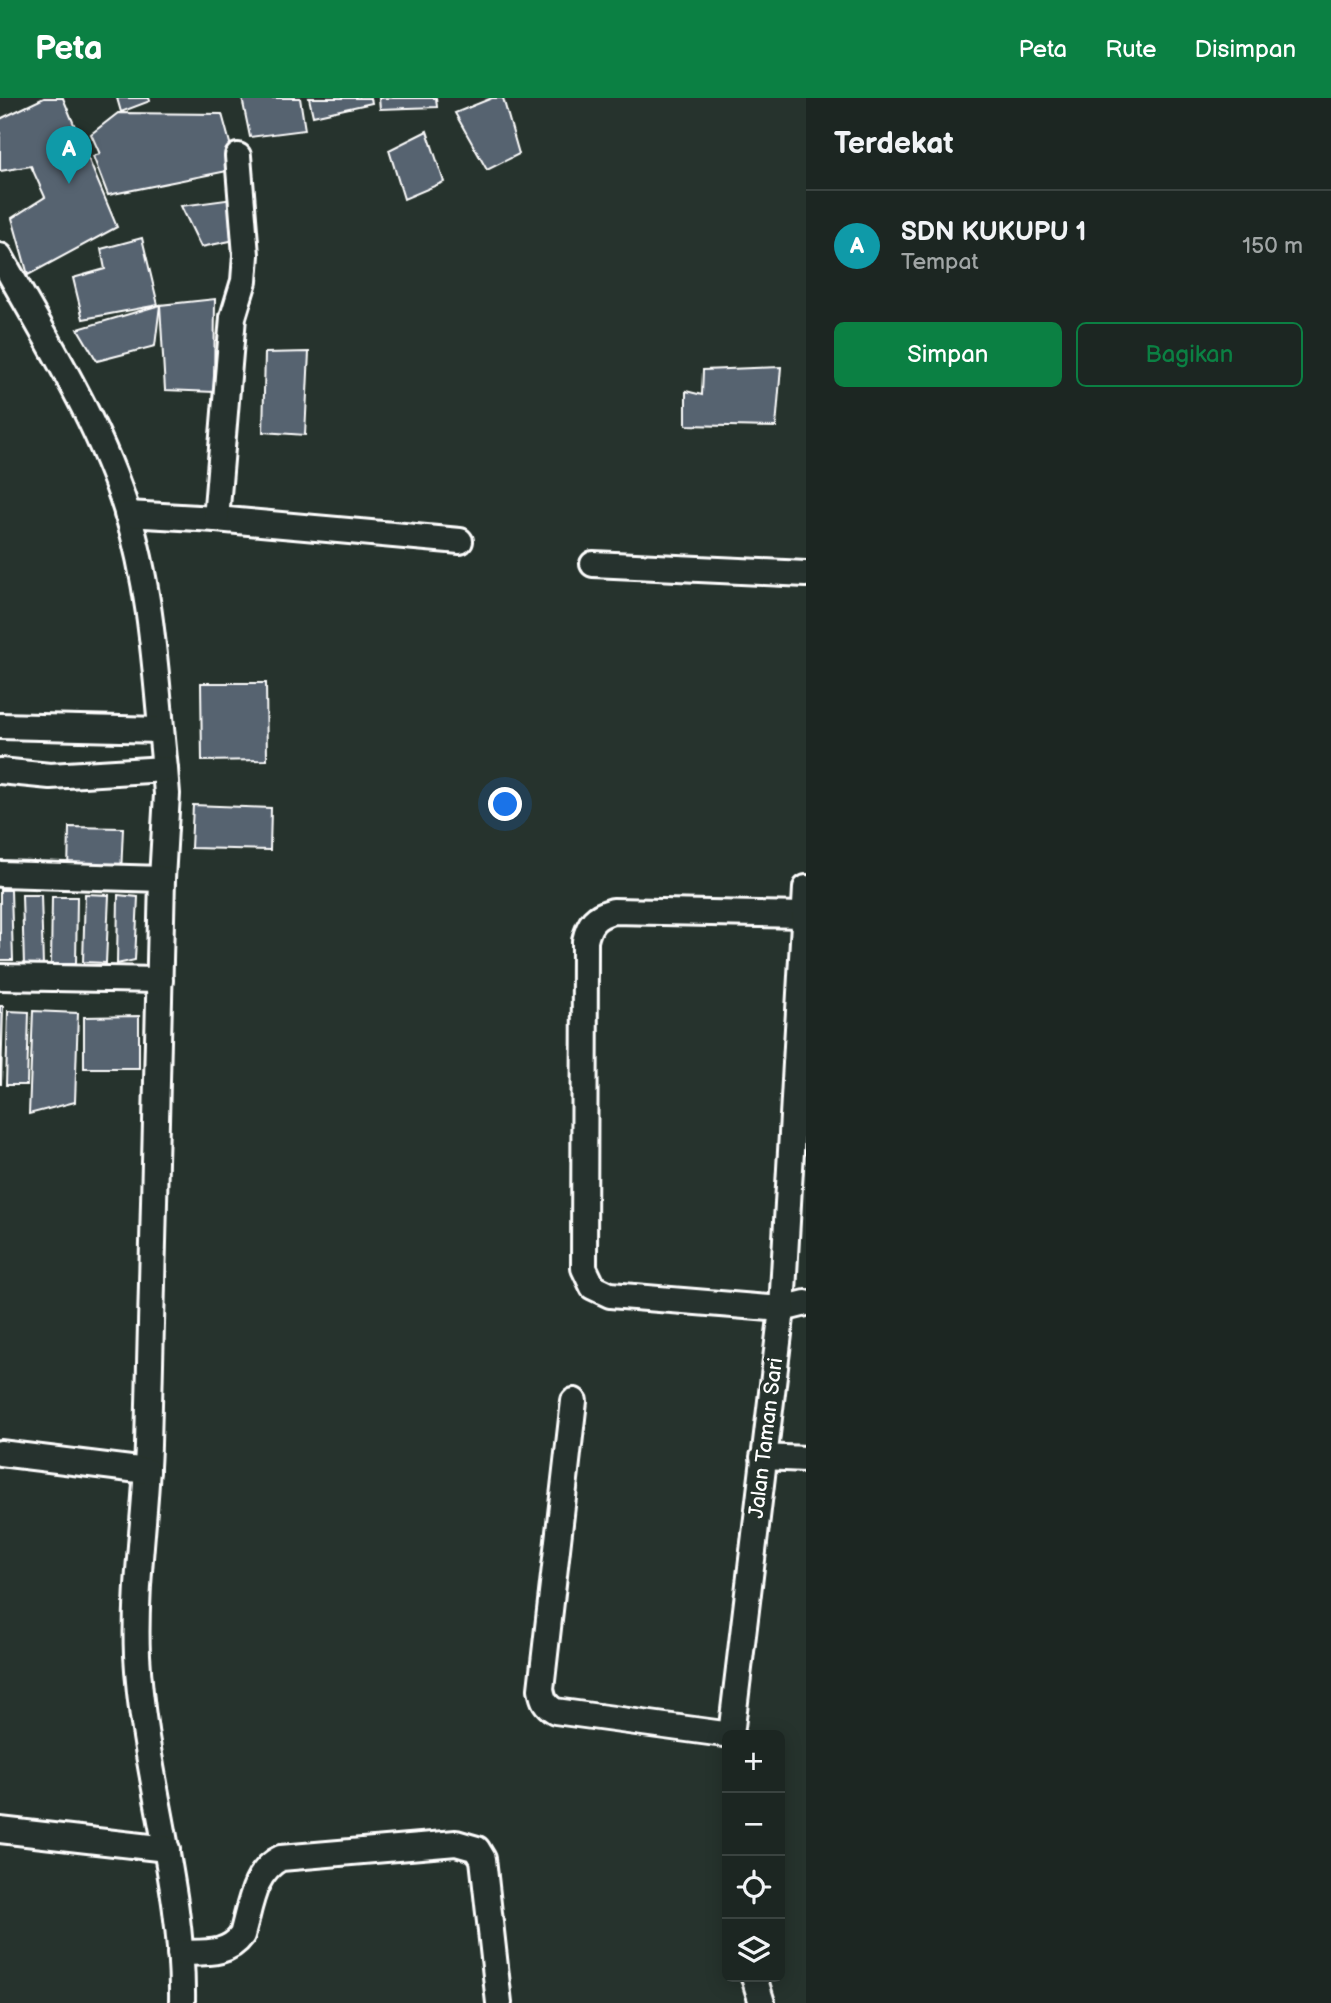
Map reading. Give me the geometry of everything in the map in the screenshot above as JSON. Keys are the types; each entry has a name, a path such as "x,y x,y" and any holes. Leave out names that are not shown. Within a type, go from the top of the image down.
{"street":[{"path":"216,519 233,317 244,281 246,255 238,156"},
{"path":"0,256 107,454 127,514 144,579 161,730 167,794 162,878 147,1471 138,1595 137,1652 141,1708 167,1849 180,1953 182,2003"},
{"path":"127,514 216,519 460,541"},
{"path":"593,564 806,574"},
{"path":"0,726 161,730"},
{"path":"0,771 50,776 165,769"},
{"path":"0,874 162,878"},
{"name":"Jalan Taman Sari","path":"733,1730 782,1308 806,888"},
{"path":"805,915 612,911 599,915 588,926 585,941 584,1268 593,1287 610,1295 782,1308 806,1303"},
{"path":"0,977 160,980"},
{"path":"574,1401 541,1689 543,1699 547,1706 555,1711 722,1734"},
{"path":"0,1453 147,1471"},
{"path":"763,1457 806,1459"},
{"path":"0,1830 167,1849"},
{"path":"180,1953 218,1952 236,1943 242,1935 260,1877 272,1863 281,1858 456,1843 477,1849 483,1859 499,2003"},
{"path":"756,1982 762,2003"}],"building":[{"path":"44,98 63,98 117,227 28,275 12,218 45,197 31,166 0,171 0,119"},
{"path":"117,98 149,98 150,101 121,112"},
{"path":"242,98 300,98 305,130 250,137"},
{"path":"309,98 371,98 372,103 313,116"},
{"path":"379,98 436,98 437,107 380,109"},
{"path":"492,98 503,98 519,154 487,170 455,113"},
{"path":"118,113 222,114 237,169 108,195 93,156 100,154 91,134"},
{"path":"427,131 444,182 404,199 389,150"},
{"path":"233,199 240,239 201,247 181,206"},
{"path":"142,238 158,305 83,319 73,278 105,269 101,249"},
{"path":"215,299 214,392 165,390 160,305"},
{"path":"160,305 155,346 97,361 78,329"},
{"path":"309,352 305,435 263,432 265,353"},
{"path":"781,367 776,427 686,425 686,391 702,395 703,370"},
{"path":"201,683 266,683 267,760 202,761"},
{"path":"193,805 271,808 270,850 191,848"},
{"path":"69,827 123,828 121,874 68,873"},
{"path":"0,890 11,890 13,960 0,960"},
{"path":"85,894 109,895 106,963 83,962"},
{"path":"22,895 41,895 43,966 24,966"},
{"path":"118,895 138,897 135,960 117,964"},
{"path":"52,897 77,897 76,964 51,964"},
{"path":"0,1006 3,1006 1,1084 0,1084"},
{"path":"8,1011 29,1012 27,1085 6,1085"},
{"path":"33,1011 78,1013 75,1102 29,1114"},
{"path":"139,1016 139,1068 84,1068 84,1017"}],"place":[{"name":"SDN KUKUPU 1","path":"69,184"}]}
